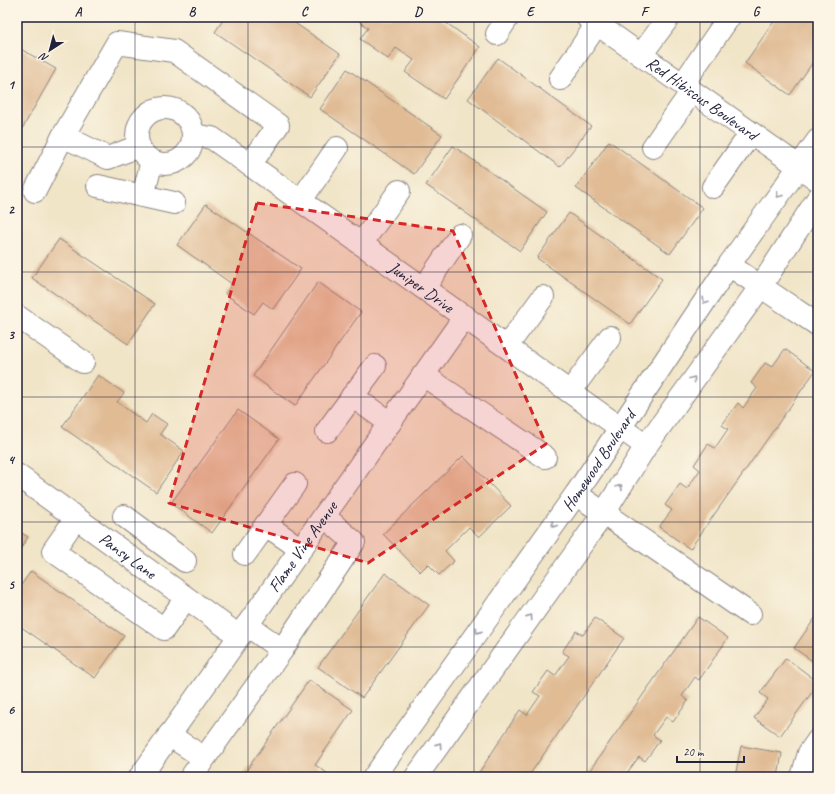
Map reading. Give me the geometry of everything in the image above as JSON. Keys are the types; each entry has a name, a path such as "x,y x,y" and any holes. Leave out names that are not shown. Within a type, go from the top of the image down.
{"street":[{"path":"641,55 669,17"},
{"path":"654,147 729,17"},
{"path":"560,78 592,20"},
{"name":"Red Hibiscus Boulevard","path":"592,20 818,180"},
{"path":"35,191 63,136 117,43 174,51 278,125 250,165"},
{"path":"63,136 108,158 146,153 166,164 180,160 188,153 192,145 193,135 191,125 186,117 178,111 169,108 159,108 147,115 139,127 138,137 146,153 143,196"},
{"path":"713,187 751,133"},
{"name":"Juniper Drive","path":"193,135 212,138 646,446"},
{"name":"Homewood Boulevard","path":"383,774 576,494 619,427 729,265 818,140"},
{"path":"301,200 338,148"},
{"path":"98,186 174,203"},
{"path":"361,244 399,191"},
{"name":"Homewood Boulevard","path":"416,777 604,513 646,446 761,286 818,198"},
{"path":"424,288 460,235"},
{"path":"729,265 818,325"},
{"path":"507,346 543,297"},
{"path":"17,316 83,362"},
{"name":"Flame Vine Avenue","path":"140,777 464,316"},
{"path":"570,392 610,337"},
{"path":"327,431 375,366"},
{"path":"423,375 545,457"},
{"path":"352,396 390,423"},
{"name":"Pansy Lane","path":"17,475 186,598 243,631 282,650"},
{"path":"245,554 295,484"},
{"path":"576,494 750,614"},
{"path":"124,516 185,561"},
{"path":"191,777 282,650 354,542 324,516"},
{"path":"76,518 53,551 164,629 186,598"},
{"path":"266,525 301,549"},
{"path":"137,562 153,538"},
{"path":"169,735 204,758"},
{"path":"802,777 809,753 818,740"}],"highlighted area":[{"path":"257,203 453,231 546,444 368,563 169,503"}],"building":[{"path":"225,17 286,17 340,54 310,97 215,32"},
{"path":"361,17 438,17 480,47 444,99 405,72 414,60 396,48 388,59 360,39 368,28 359,21"},
{"path":"777,17 818,17 818,55 790,95 745,63"},
{"path":"17,47 56,69 17,138"},
{"path":"498,58 591,126 560,167 468,99"},
{"path":"347,69 442,135 414,174 320,109"},
{"path":"609,141 703,208 670,254 576,188"},
{"path":"453,146 547,212 520,251 426,185"},
{"path":"206,204 301,269 273,309 263,302 254,314 225,294 232,284 177,245"},
{"path":"569,213 662,279 630,324 537,258"},
{"path":"59,239 155,304 128,344 32,278"},
{"path":"318,282 361,312 295,406 253,376"},
{"path":"785,349 815,371 690,549 659,527 672,510 665,505 680,484 687,489 700,470 694,465 708,444 715,448 728,429 722,425 738,403 743,408 757,388 751,383 765,363 772,367"},
{"path":"98,375 124,393 117,402 146,423 152,414 167,424 160,434 184,451 156,492 62,427"},
{"path":"238,410 279,439 212,533 171,503"},
{"path":"463,456 511,506 479,537 469,527 445,551 454,561 439,575 428,564 420,572 383,534"},
{"path":"17,530 28,537 17,554"},
{"path":"31,571 124,636 95,678 17,624 17,591"},
{"path":"385,573 429,605 362,698 318,667"},
{"path":"818,614 818,665 794,648"},
{"path":"698,617 728,638 699,680 695,677 682,696 688,701 673,722 666,717 653,735 660,740 645,761 639,757 626,774 630,777 585,777"},
{"path":"595,618 624,638 528,777 482,777 478,774 520,710 527,715 540,696 533,692 548,671 555,676 569,656 562,652 576,631 583,635"},
{"path":"786,658 818,682 818,684 780,736 754,718 768,699 760,693"},
{"path":"309,680 353,710 315,765 327,773 324,777 248,777 244,774"},
{"path":"17,690 22,694 17,702"},
{"path":"741,746 782,753 778,777 735,777"}]}
